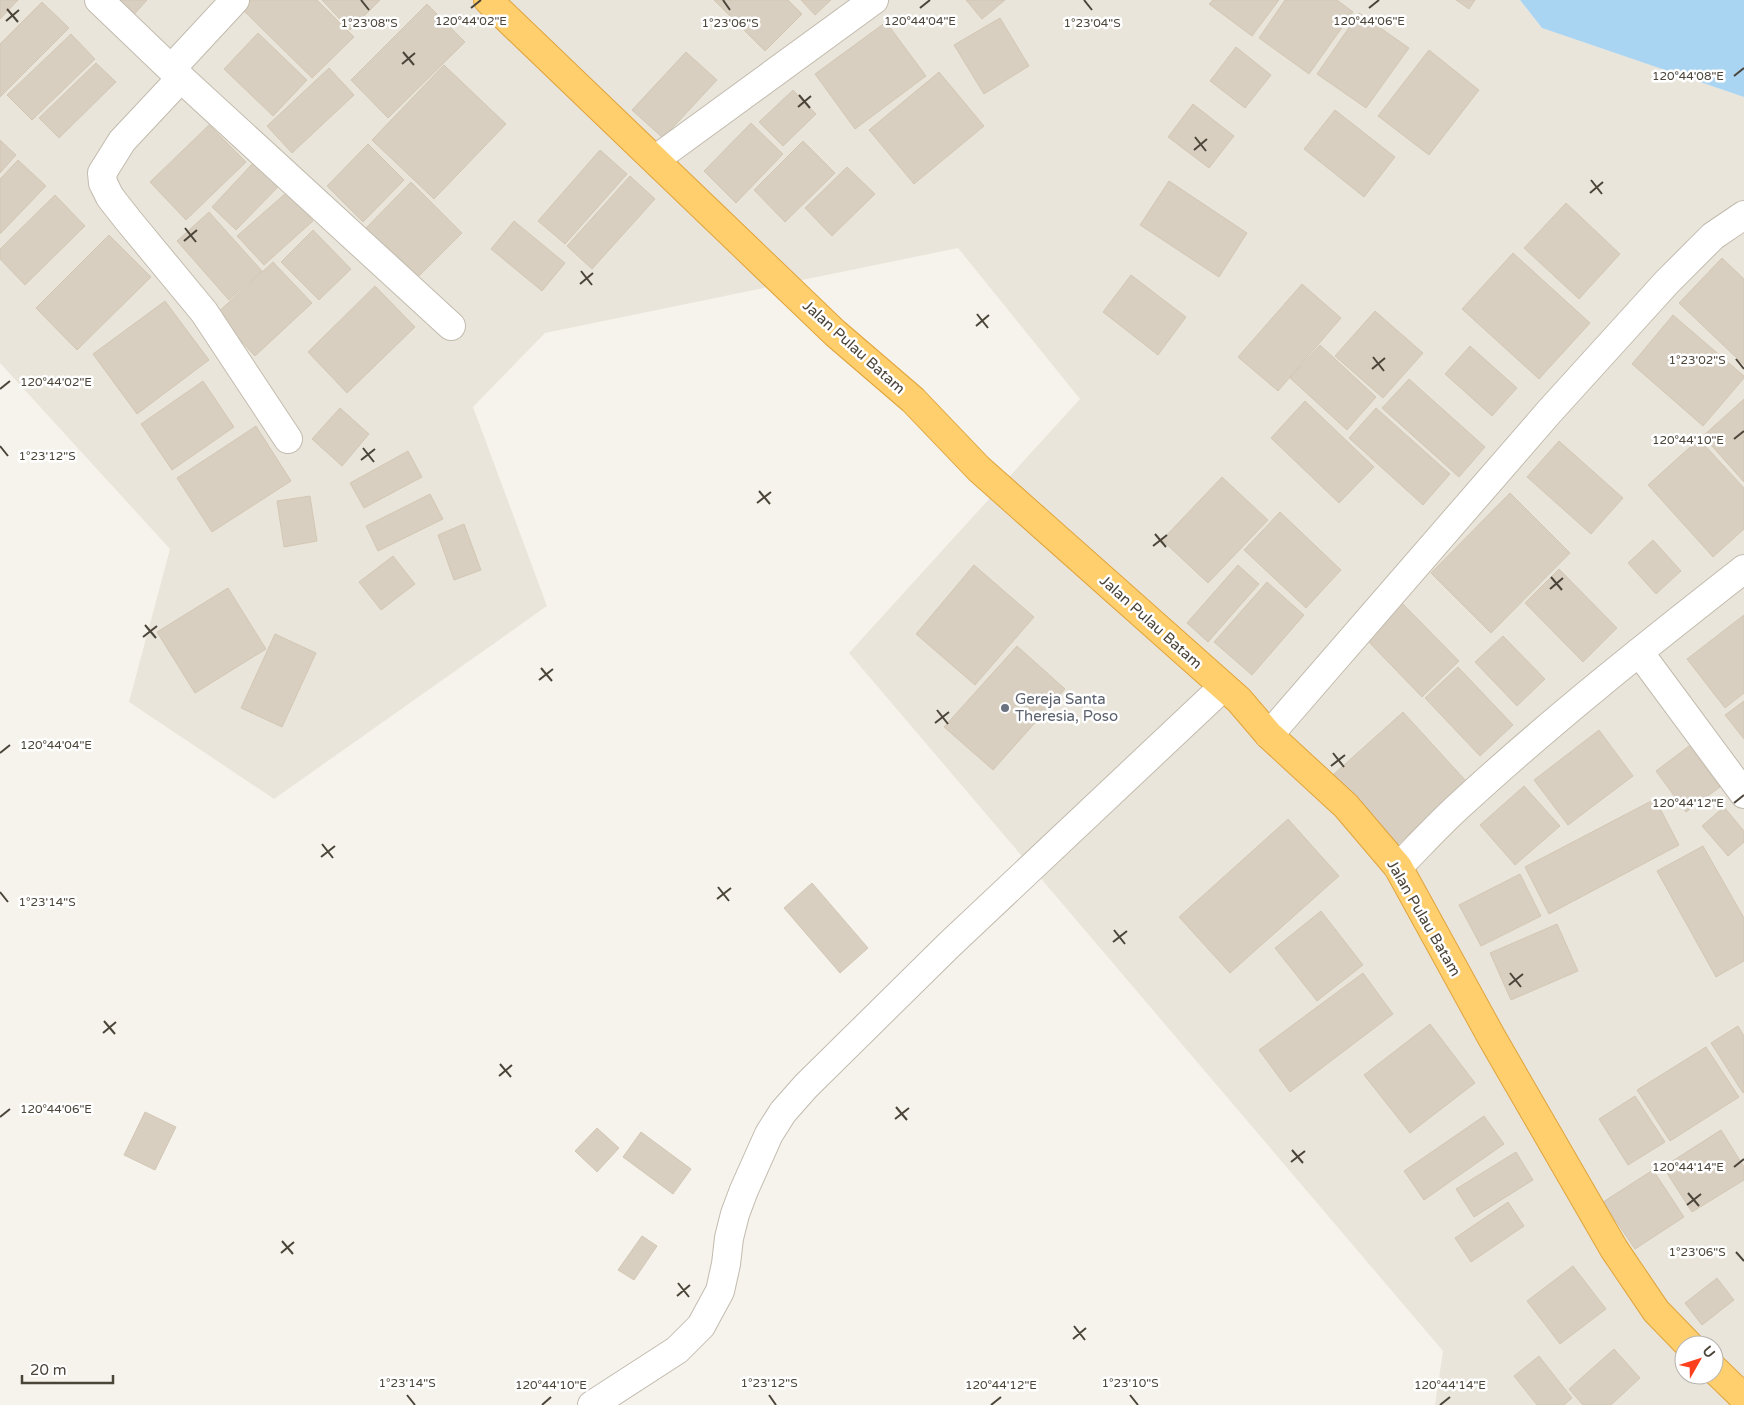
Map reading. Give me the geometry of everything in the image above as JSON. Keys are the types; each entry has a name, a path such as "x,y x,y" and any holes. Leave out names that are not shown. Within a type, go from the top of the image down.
{"highway":[{"name":"Jalan Pulau Batam","path":"488,0 656,159 835,333 913,400 979,469 1239,700 1268,735 1346,806 1398,867 1492,1038 1614,1249 1656,1311 1679,1335"},
{"path":"1724,1379 1744,1398"}],"street":[{"path":"99,0 451,326"},
{"path":"235,0 122,141 102,172 103,184 128,220 204,312 288,439"},
{"path":"656,159 874,0"},
{"path":"1268,735 1549,412 1667,282 1713,236 1744,215"},
{"path":"1398,867 1458,806 1498,770 1639,652 1744,570"},
{"path":"1639,652 1744,794"},
{"path":"592,1405 676,1350 701,1326 720,1291 729,1238 738,1206 766,1141 783,1112 806,1086 950,945 1223,687"}],"shaded area":[{"path":"0,0 1520,0 1542,28 1744,97 1744,1405 1435,1405 1443,1351 849,653 1080,399 958,248 545,333 473,407 547,606 274,799 129,702 170,549 0,363"}],"water":[{"path":"1520,0 1744,0 1744,97 1542,28"}],"building":[{"path":"0,0 18,0 0,19"},
{"path":"111,0 147,0 131,18"},
{"path":"251,0 317,0 354,37 312,78 242,9"},
{"path":"322,0 380,0 350,30"},
{"path":"714,0 788,0 802,14 765,51"},
{"path":"801,0 831,0 815,15"},
{"path":"966,0 1005,0 982,19"},
{"path":"1213,0 1279,0 1252,36 1209,4"},
{"path":"1285,0 1337,0 1353,12 1309,74 1259,38"},
{"path":"1456,0 1475,0 1469,9"},
{"path":"42,2 69,28 0,97 0,44"},
{"path":"427,4 465,42 388,118 351,80"},
{"path":"1359,13 1409,48 1366,108 1317,74"},
{"path":"1000,18 1029,66 984,94 954,45"},
{"path":"886,22 926,76 855,129 815,74"},
{"path":"258,33 307,80 273,116 224,69"},
{"path":"71,34 95,59 32,120 7,95"},
{"path":"1236,47 1271,75 1245,108 1210,81"},
{"path":"1429,50 1479,90 1429,155 1378,116"},
{"path":"686,52 717,80 663,138 632,110"},
{"path":"96,63 116,82 59,138 39,118"},
{"path":"444,65 506,124 434,199 372,140"},
{"path":"329,68 354,95 292,153 267,126"},
{"path":"939,72 984,126 914,184 869,130"},
{"path":"793,90 816,114 783,146 759,122"},
{"path":"1193,104 1234,136 1209,168 1168,137"},
{"path":"1335,110 1395,157 1364,197 1304,149"},
{"path":"751,123 783,154 736,203 704,171"},
{"path":"209,125 246,162 186,220 150,182"},
{"path":"0,140 16,155 0,173"},
{"path":"803,141 835,173 785,222 754,190"},
{"path":"368,144 404,180 363,222 327,186"},
{"path":"600,150 627,174 565,244 538,221"},
{"path":"18,160 46,186 0,234 0,179"},
{"path":"253,163 278,187 236,230 212,207"},
{"path":"847,167 875,194 832,236 805,208"},
{"path":"630,176 655,199 592,269 567,246"},
{"path":"1169,181 1247,233 1219,277 1140,225"},
{"path":"411,182 462,233 416,279 366,228"},
{"path":"287,192 313,221 264,265 237,236"},
{"path":"55,195 85,226 25,285 0,259 0,249"},
{"path":"1566,203 1620,254 1579,299 1524,248"},
{"path":"209,212 262,271 229,300 177,241"},
{"path":"514,221 565,263 542,291 491,249"},
{"path":"313,230 351,269 319,300 281,262"},
{"path":"109,235 151,277 77,350 36,308"},
{"path":"1513,253 1590,323 1539,379 1462,309"},
{"path":"1722,258 1744,279 1744,365 1679,303"},
{"path":"273,262 312,303 255,356 216,314"},
{"path":"1131,275 1186,317 1158,355 1103,312"},
{"path":"1302,284 1341,318 1278,391 1238,357"},
{"path":"375,286 415,327 347,393 308,352"},
{"path":"165,301 209,360 137,414 93,354"},
{"path":"1375,311 1423,353 1383,398 1335,356"},
{"path":"1673,315 1744,376 1703,426 1632,364"},
{"path":"1320,345 1376,397 1347,430 1290,378"},
{"path":"1470,346 1517,388 1492,416 1445,374"},
{"path":"1409,379 1485,447 1459,477 1382,408"},
{"path":"203,381 234,427 172,470 141,424"},
{"path":"1744,399 1744,482 1703,436"},
{"path":"1305,401 1374,467 1339,503 1271,438"},
{"path":"340,408 369,434 342,466 312,439"},
{"path":"1376,408 1450,474 1423,505 1349,438"},
{"path":"256,426 291,481 212,532 177,478"},
{"path":"1699,439 1744,488 1744,529 1713,557 1648,485"},
{"path":"1559,441 1623,498 1591,534 1527,477"},
{"path":"408,451 422,477 364,508 350,483"},
{"path":"1222,477 1268,520 1208,583 1162,540"},
{"path":"1510,493 1570,553 1491,633 1431,573"},
{"path":"430,494 443,519 378,551 366,526"},
{"path":"310,496 317,541 284,547 277,501"},
{"path":"1280,512 1341,570 1306,608 1244,550"},
{"path":"464,524 481,570 454,580 438,535"},
{"path":"1653,540 1681,571 1656,594 1628,563"},
{"path":"393,556 415,584 381,610 359,582"},
{"path":"974,565 1034,617 975,685 916,634"},
{"path":"1238,565 1259,584 1208,642 1187,623"},
{"path":"1559,569 1617,628 1583,662 1525,603"},
{"path":"1267,582 1304,615 1252,675 1214,642"},
{"path":"228,588 266,649 195,693 157,632"},
{"path":"1400,601 1459,661 1422,697 1364,637"},
{"path":"1744,615 1744,693 1725,708 1687,659"},
{"path":"275,634 316,653 282,727 241,708"},
{"path":"1503,636 1545,679 1517,706 1475,662"},
{"name":"Gereja Santa Theresia, Poso","path":"1017,646 1065,689 993,770 944,727"},
{"path":"1458,667 1513,725 1480,756 1425,698"},
{"path":"1744,701 1744,739 1725,715"},
{"path":"1403,712 1466,781 1398,844 1334,774"},
{"path":"1599,730 1633,776 1568,825 1534,780"},
{"path":"1689,746 1720,787 1686,812 1656,771"},
{"path":"1524,786 1560,826 1515,865 1480,825"},
{"path":"1655,799 1679,845 1549,914 1525,867"},
{"path":"1724,807 1744,831 1744,842 1728,856 1702,826"},
{"path":"1288,819 1339,876 1230,973 1179,917"},
{"path":"1703,846 1744,918 1744,961 1716,977 1657,871"},
{"path":"1520,874 1541,916 1481,946 1459,905"},
{"path":"812,883 868,948 840,973 784,908"},
{"path":"1321,911 1363,965 1317,1001 1275,948"},
{"path":"1557,924 1578,971 1511,1000 1490,953"},
{"path":"1363,973 1393,1014 1290,1092 1259,1050"},
{"path":"1430,1024 1475,1083 1410,1133 1364,1075"},
{"path":"1738,1026 1744,1036 1743,1093 1711,1043"},
{"path":"1706,1047 1739,1097 1670,1141 1637,1090"},
{"path":"1635,1096 1665,1142 1628,1165 1599,1119"},
{"path":"145,1112 176,1127 155,1170 124,1155"},
{"path":"1484,1116 1504,1144 1424,1200 1404,1171"},
{"path":"597,1128 619,1148 597,1172 575,1151"},
{"path":"1721,1130 1744,1167 1744,1180 1692,1212 1663,1167"},
{"path":"641,1132 691,1169 673,1194 623,1157"},
{"path":"1516,1152 1533,1180 1474,1217 1456,1189"},
{"path":"1653,1170 1684,1217 1635,1249 1603,1202"},
{"path":"1508,1202 1524,1226 1471,1262 1455,1238"},
{"path":"642,1236 657,1246 634,1280 618,1270"},
{"path":"1573,1266 1606,1309 1560,1344 1527,1301"},
{"path":"1717,1278 1734,1300 1702,1325 1685,1303"},
{"path":"1614,1349 1640,1378 1611,1405 1583,1405 1569,1389"},
{"path":"1539,1356 1572,1398 1564,1405 1537,1405 1514,1376"}],"place":[{"name":"Gereja Santa Theresia, Poso","path":"1005,708"}]}
